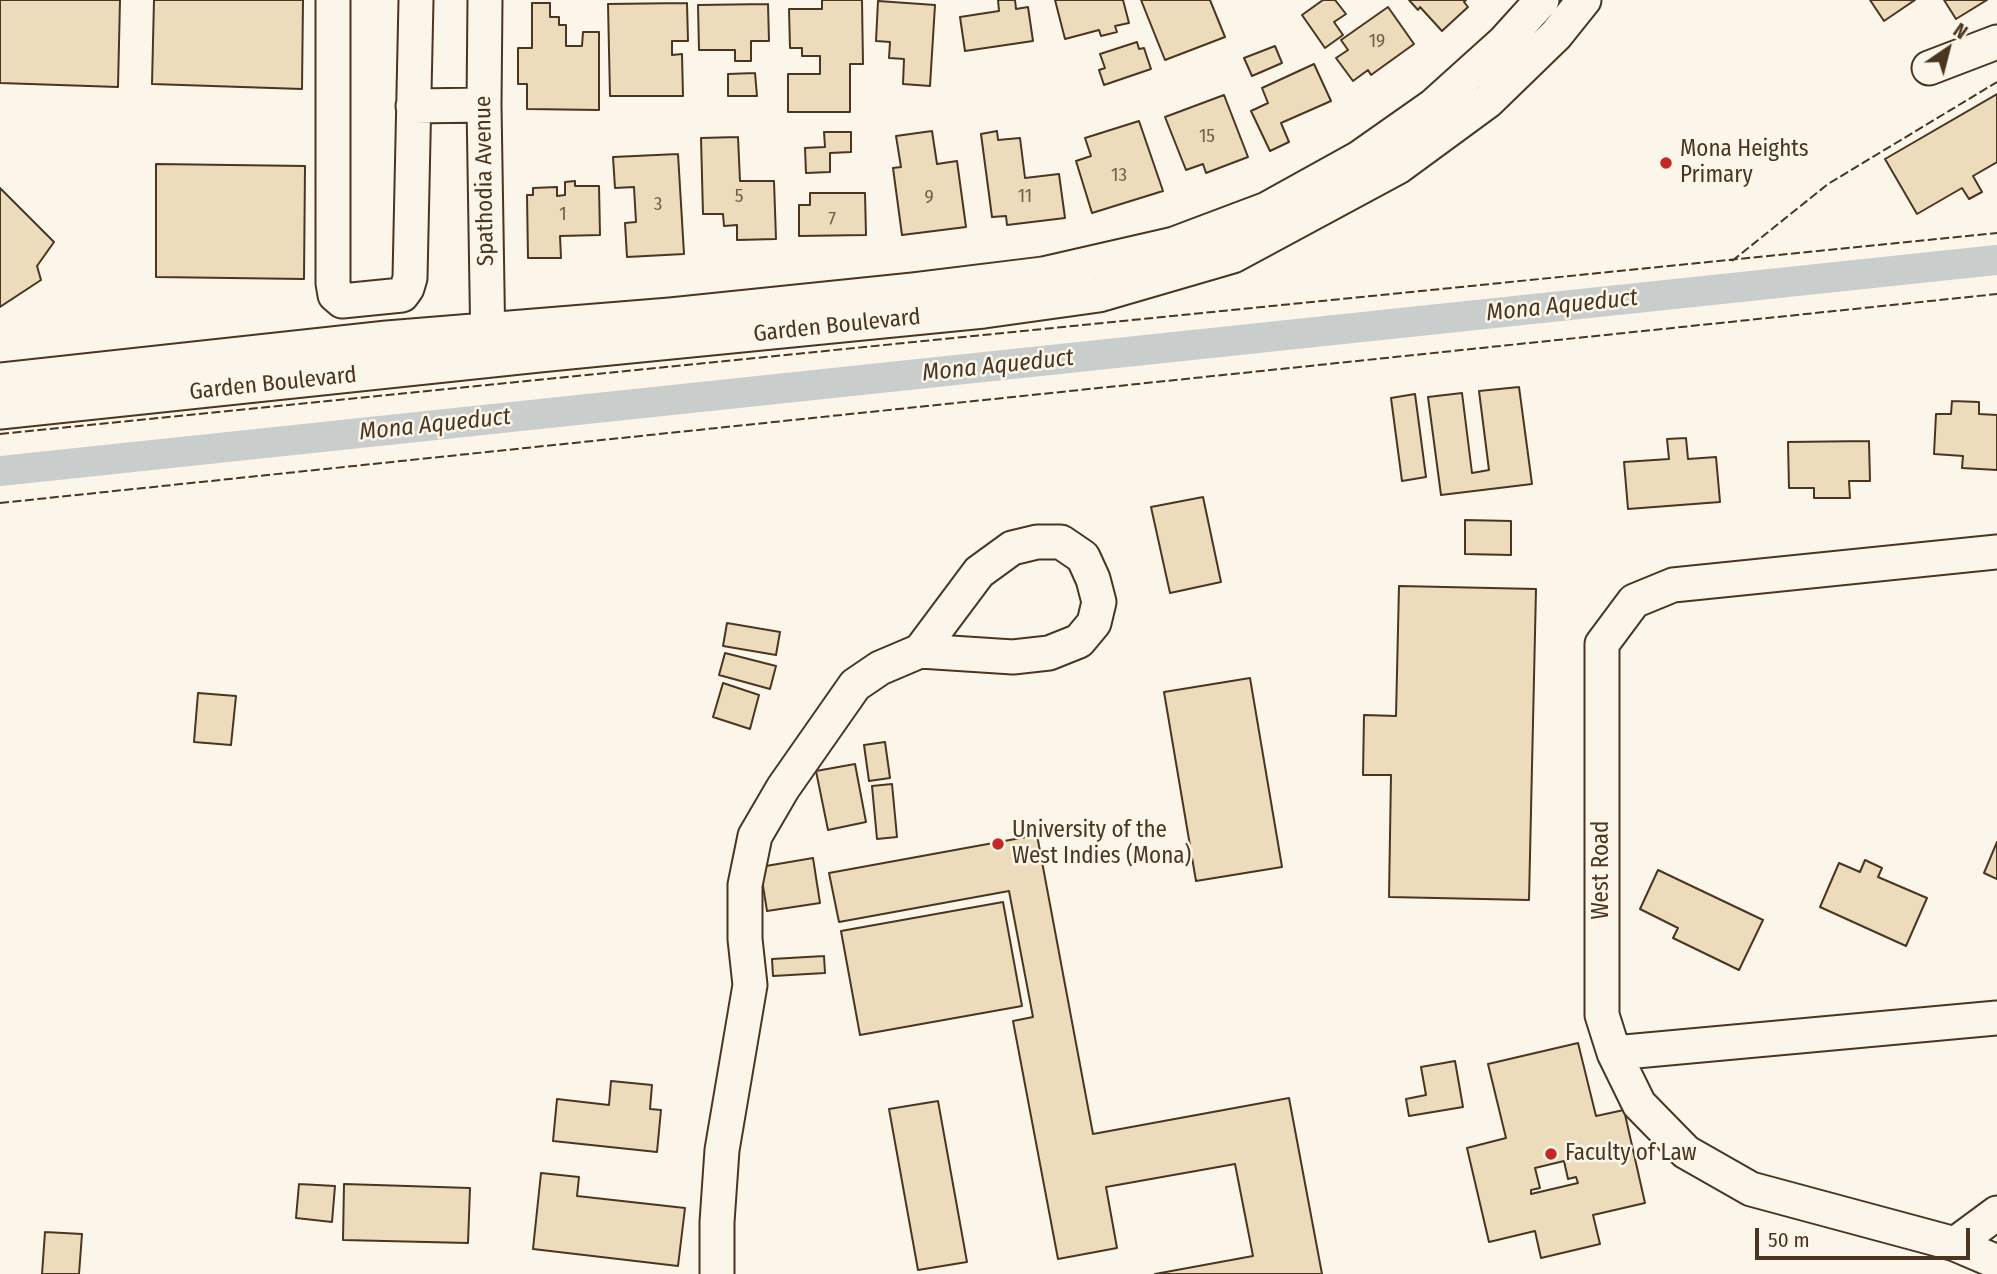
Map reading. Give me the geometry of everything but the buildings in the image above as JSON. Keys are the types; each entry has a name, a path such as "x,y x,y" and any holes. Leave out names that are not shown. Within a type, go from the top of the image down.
{"street":[{"path":"333,0 333,284 335,295 342,301 402,295 410,278 416,0"},
{"name":"Spathodia Avenue","path":"485,0 488,345"},
{"name":"Garden Boulevard","path":"0,412 488,345 670,315 1043,274 1174,244 1267,209 1359,158 1433,106 1504,42 1542,0"},
{"name":"Garden Boulevard","path":"0,380 984,311 1087,297 1233,256 1398,167 1488,101 1556,35 1584,0"},
{"path":"1929,68 1997,42"},
{"path":"413,106 484,105"},
{"path":"717,1274 722,1150 750,985 745,939 746,885 755,836 783,788 855,685 880,668 920,651 1013,657 1049,653 1079,641 1094,623 1099,602 1083,557 1061,542 1037,542 1012,548 979,572 920,651"},
{"name":"West Road","path":"1997,552 1673,585 1634,601 1602,644 1602,1015 1614,1053 1639,1104 1686,1152 1751,1189 1955,1244 1997,1262"},
{"path":"1614,1053 1997,1018"},
{"path":"1955,1244 1997,1213"}],"waterway":[{"name":"Mona Aqueduct","path":"0,471 1997,260"}],"fence":[{"path":"1732,261 1828,184 1997,82"},
{"path":"0,434 1997,233"},
{"path":"0,503 1997,294"}],"place":[{"name":"Mona Heights Primary","path":"1666,163"},
{"name":"University of the West Indies (Mona)","path":"998,844"},
{"name":"Faculty of Law","path":"1551,1154"}]}
